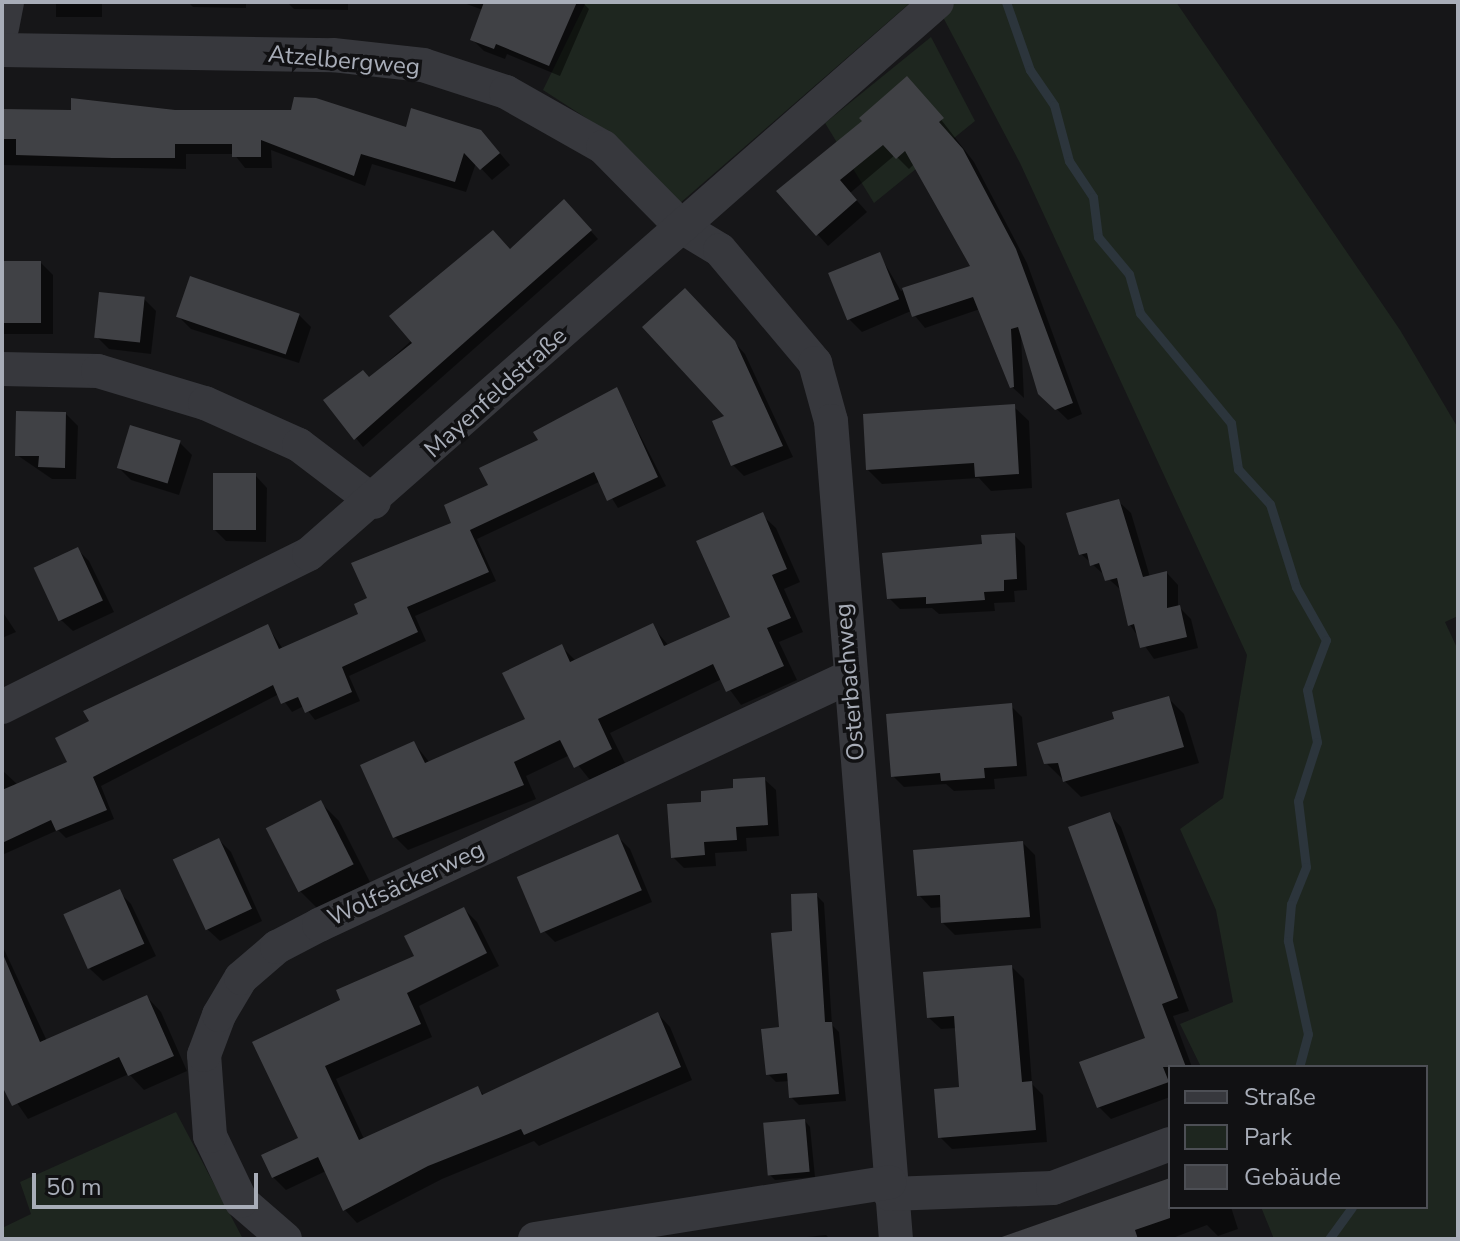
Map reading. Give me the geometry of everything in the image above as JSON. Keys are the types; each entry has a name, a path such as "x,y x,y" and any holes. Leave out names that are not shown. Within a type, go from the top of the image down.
{"street":[{"path":"2,28 7,2"},
{"name":"Mayenfeldstraße","path":"2,707 309,554 374,502 937,2"},
{"name":"Atzelbergweg","path":"2,50 333,55 423,65 506,92 551,114 603,147 682,227"},
{"name":"Osterbachweg","path":"682,227 720,250 815,363 831,421 849,677 876,959 889,1188 896,1239"},
{"path":"2,369 98,371 205,403 299,445 374,502"},
{"name":"Wolfsäckerweg","path":"285,1239 241,1201 222,1171 207,1123 204,1055 219,1015 241,978 277,947 319,925 849,677"},
{"path":"535,1239 889,1188 1053,1188 1168,1145"}],"green space":[{"path":"586,2 911,2 679,204 617,138 543,90"},
{"path":"935,2 1176,2 1400,330 1458,428 1458,616 1445,622 1458,650 1458,1239 1274,1239 1262,1209 1428,1209 1428,1065 1200,1065 1180,1024 1233,1002 1216,910 1180,829 1223,798 1247,655 1020,163"},
{"path":"931,37 975,121 874,203 825,123"},
{"path":"176,1112 243,1239 2,1239 2,1228 31,1214 20,1182"}],"building":[{"path":"484,2 577,2 549,66 496,44 494,49 470,40"},
{"path":"907,76 944,118 939,122 963,149 1016,249 1073,403 1055,410 1038,394 1018,327 1011,329 1014,387 1010,388 973,297 912,317 902,288 970,266 905,151 896,159 883,145 840,180 857,200 816,236 776,191 862,121 859,118"},
{"path":"294,97 316,98 406,127 411,108 481,130 500,153 480,170 464,153 455,182 361,154 354,176 261,140 261,157 232,157 232,144 175,144 175,158 112,158 16,155 16,139 2,139 2,109 71,110 71,98 175,110 291,110"},
{"path":"564,199 592,230 354,440 323,400 363,370 369,377 412,343 389,316 493,230 510,249"},
{"path":"880,252 899,299 847,320 828,273"},
{"path":"2,261 41,261 41,323 2,323"},
{"path":"190,276 300,314 286,354 176,317"},
{"path":"685,288 735,341 783,446 731,466 712,421 724,416 642,327"},
{"path":"99,292 145,297 140,343 94,338"},
{"path":"617,387 658,477 607,501 594,472 470,530 489,572 407,607 418,632 342,667 352,692 305,713 298,697 281,704 273,685 93,777 107,810 56,831 51,820 2,843 2,790 67,762 55,738 89,721 83,711 268,624 279,649 358,614 354,604 367,598 351,563 451,523 444,505 488,485 479,468 538,440 533,432"},
{"path":"1015,404 1019,474 975,477 974,463 866,470 863,414"},
{"path":"16,411 66,412 65,468 38,467 39,456 15,456"},
{"path":"130,425 181,440 168,484 117,468"},
{"path":"213,473 256,473 256,530 213,530"},
{"path":"1119,499 1143,577 1167,571 1167,608 1180,605 1187,637 1140,648 1134,624 1128,626 1117,578 1105,581 1099,563 1090,566 1087,553 1079,555 1066,513"},
{"path":"763,512 787,569 772,575 791,618 767,628 784,666 726,692 713,664 598,719 612,749 574,768 560,740 514,762 524,785 393,838 360,765 414,741 425,763 525,719 502,673 562,644 570,662 653,623 664,646 730,617 696,541"},
{"path":"1015,533 1017,579 1004,580 1004,591 984,592 985,600 926,604 926,597 887,599 882,553 982,544 981,535"},
{"path":"78,547 103,600 59,621 34,568"},
{"path":"1169,696 1184,747 1063,782 1058,763 1044,764 1037,743 1114,719 1112,712"},
{"path":"1012,703 1017,766 984,768 985,778 941,781 940,773 891,777 886,714"},
{"path":"765,777 768,825 736,827 737,840 704,842 705,855 671,858 667,804 701,802 701,791 733,788 733,779"},
{"path":"321,800 354,864 298,892 266,828"},
{"path":"1110,812 1178,998 1162,1004 1185,1065 1163,1067 1168,1082 1097,1108 1079,1062 1145,1038 1068,827"},
{"path":"618,834 642,890 541,933 517,877"},
{"path":"219,838 252,909 206,930 173,860"},
{"path":"1023,841 1030,917 941,923 940,895 917,896 913,850"},
{"path":"120,889 144,944 88,969 63,914"},
{"path":"817,893 825,1022 832,1022 839,1094 789,1098 787,1073 766,1075 761,1029 779,1027 771,933 792,931 791,894"},
{"path":"464,907 487,953 407,993 421,1024 325,1066 359,1140 478,1086 482,1095 658,1012 681,1067 524,1135 521,1129 428,1166 343,1211 318,1157 272,1178 261,1155 298,1138 252,1042 340,1000 336,990 414,956 404,936"},
{"path":"2,952 40,1042 147,995 174,1056 128,1076 119,1057 12,1106 2,1086"},
{"path":"1012,965 1022,1082 1032,1081 1036,1130 938,1138 934,1089 959,1087 954,1016 927,1018 923,972"},
{"path":"805,1119 810,1172 768,1175 763,1123"},
{"path":"1168,1179 1170,1218 1135,1230 1138,1239 996,1239"}],"waterway":[{"path":"1006,2 1030,70 1054,105 1069,161 1093,197 1098,237 1129,274 1140,313 1231,423 1238,469 1270,504 1296,587 1326,640 1307,690 1317,742 1298,801 1306,867 1291,904 1288,941 1308,1034 1300,1065"},
{"path":"1329,1239 1351,1209"}]}
